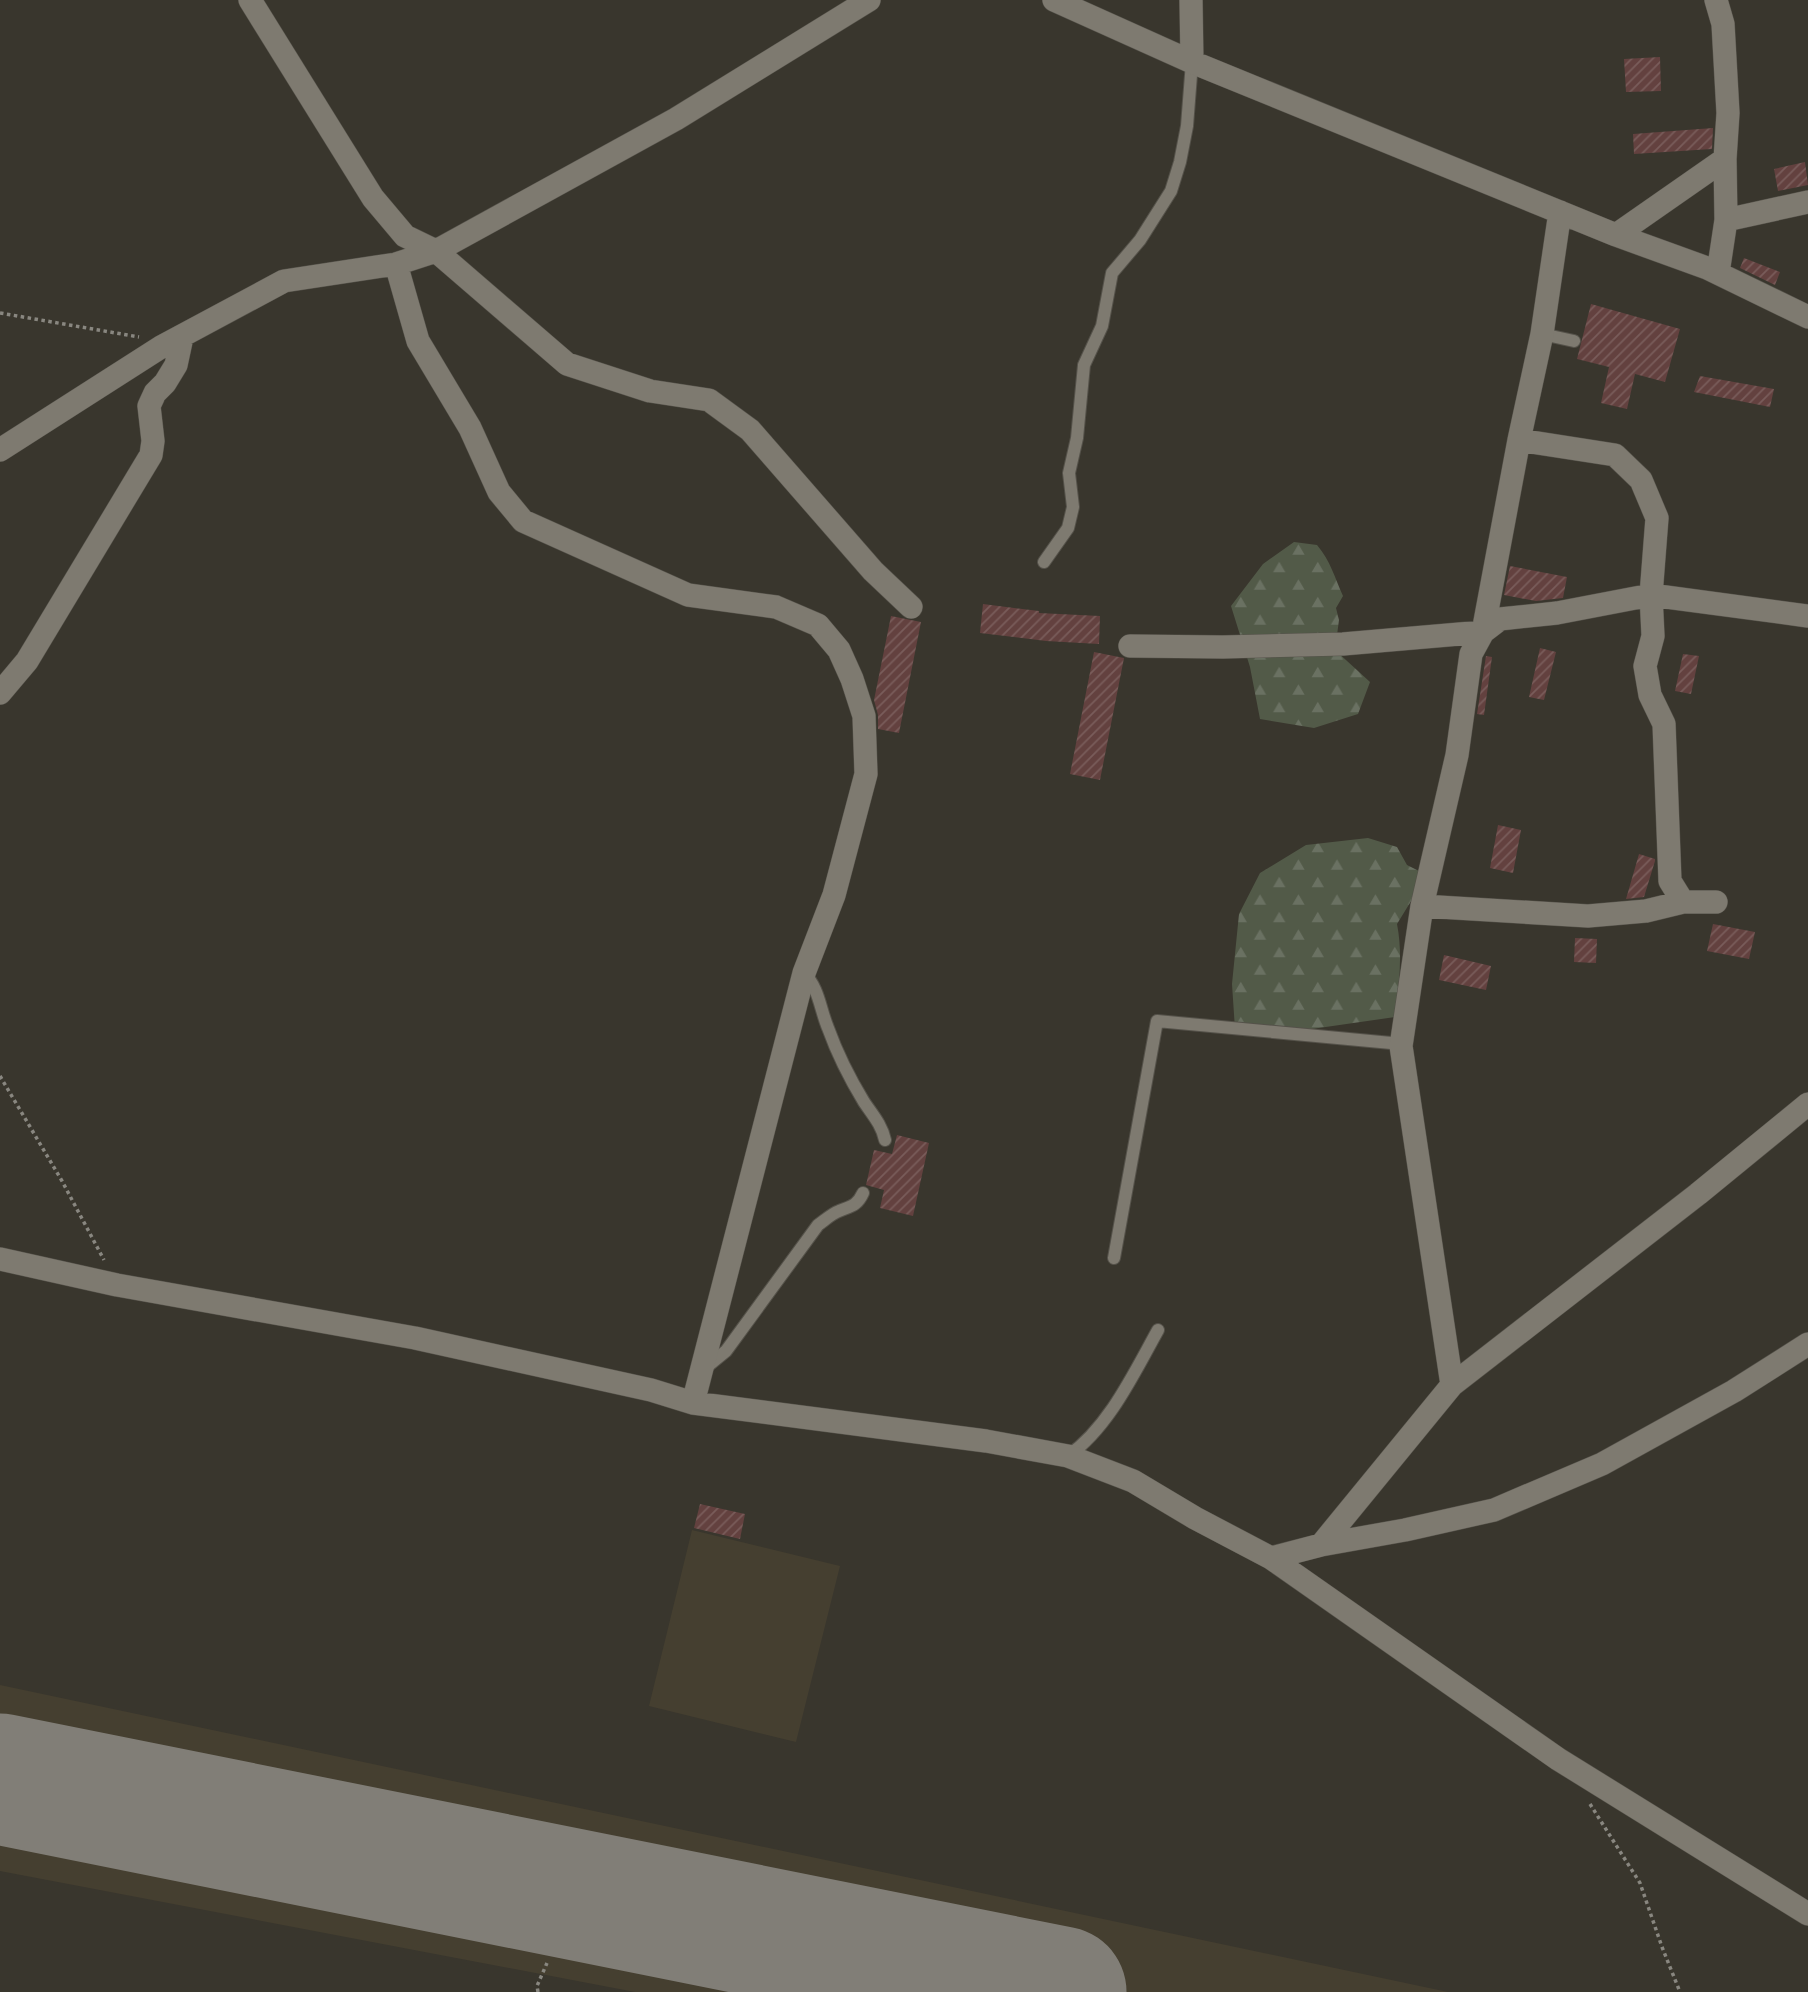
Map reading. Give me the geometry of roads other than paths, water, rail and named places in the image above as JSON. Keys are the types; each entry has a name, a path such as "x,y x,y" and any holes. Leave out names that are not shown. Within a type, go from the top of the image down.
{"street":[{"path":"250,0 373,198 405,236 436,251 567,364 650,391 709,400 750,430 873,571 911,607"},
{"path":"0,450 161,347 284,281 396,264 436,251 676,119 869,0"},
{"path":"1055,0 1192,62 1616,235 1718,273 1808,317"},
{"path":"1191,0 1192,62"},
{"path":"1716,0 1723,24 1728,113 1725,159 1726,220 1718,273"},
{"path":"1616,235 1725,159"},
{"path":"1726,220 1808,202"},
{"path":"1452,1385 1402,1044 1422,906 1457,755 1471,654 1483,632 1542,334 1560,212"},
{"path":"396,264 418,341 470,428 499,492 523,521 688,595 776,607 818,625 839,650 864,716 866,774 834,895 804,974 693,1403"},
{"path":"0,693 27,661 151,455 153,441 149,406 155,393 176,365 182,337"},
{"path":"1519,440 1615,456 1641,480 1657,518 1651,595 1653,636 1645,666 1650,695 1664,724 1670,881 1683,902"},
{"path":"1130,646 1343,644 1483,632 1500,620 1557,613 1651,595 1808,616"},
{"path":"1422,906 1588,916 1646,911 1683,902 1716,902"},
{"path":"1321,1545 1452,1385 1698,1194 1808,1104"},
{"path":"0,1259 117,1285 415,1338 651,1390 693,1403 986,1441 1068,1456 1133,1481 1195,1518 1271,1558 1559,1759 1808,1914"},
{"path":"1271,1558 1321,1545 1494,1510 1602,1464 1734,1391 1808,1344"}],"lane":[{"path":"1044,562 1068,528 1073,506 1069,473 1077,439 1084,365 1102,326 1112,273 1140,240 1171,191 1187,126 1192,62"},
{"path":"1542,334 1574,341"},
{"path":"804,974 813,982 828,1030 841,1059 884,1133 885,1140"},
{"path":"1114,1258 1157,1021 1402,1044"},
{"path":"701,1371 726,1351 818,1225 838,1211 849,1209 859,1202 863,1193"},
{"path":"1068,1456 1082,1446 1120,1399 1158,1330"}]}
